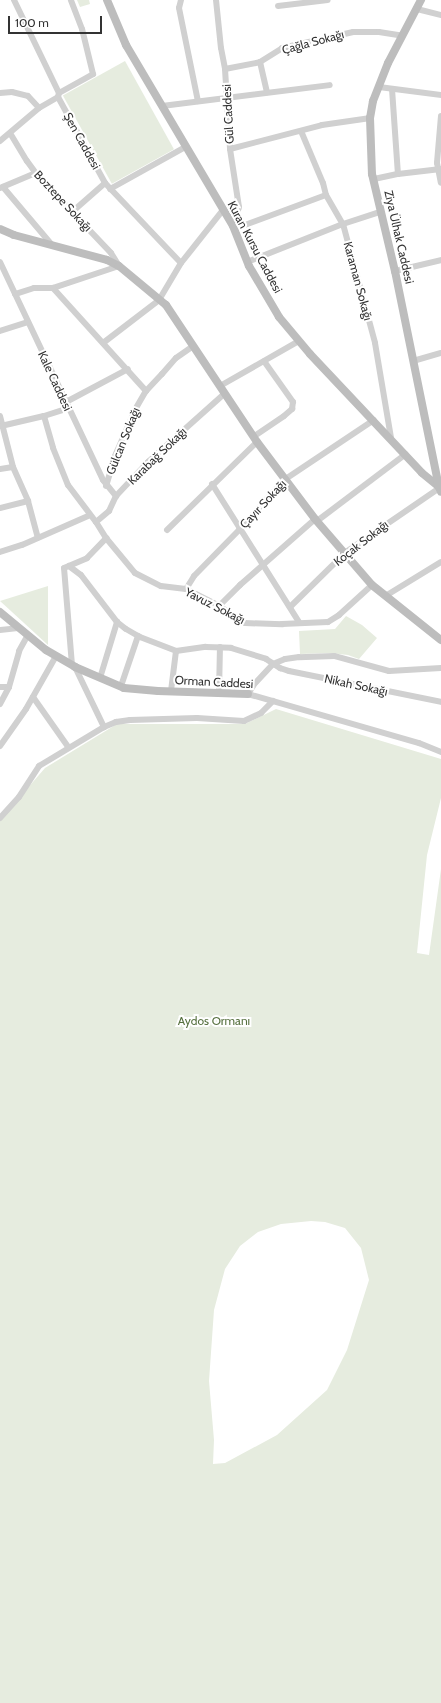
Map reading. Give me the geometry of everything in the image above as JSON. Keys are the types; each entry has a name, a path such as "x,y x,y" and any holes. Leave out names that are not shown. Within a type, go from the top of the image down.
{"street":[{"name":"Şen Caddesi","path":"14,0 59,95 105,183 181,263"},
{"path":"0,141 39,108 93,74 82,29 71,0"},
{"name":"Kuran Kursu Caddesi","path":"108,0 126,45 223,210 233,228 247,262 279,317 299,341 406,454 422,473 440,489"},
{"path":"181,0 179,8 198,101"},
{"name":"Gül Caddesi","path":"216,0 221,48 225,69 230,149 239,207 233,228"},
{"path":"278,6 328,0"},
{"name":"Ziya Ülhak Caddesi","path":"420,0 417,10 388,63 373,101 370,118 372,174 395,270 440,489"},
{"path":"417,10 441,15"},
{"name":"Çağla Sokağı","path":"225,69 260,62 282,48 353,32 379,32 403,36"},
{"path":"260,62 266,92"},
{"path":"162,106 227,96 330,85"},
{"path":"379,87 441,95"},
{"path":"392,89 398,174"},
{"path":"0,93 12,92 28,96 39,108"},
{"path":"441,116 439,126 439,169 441,183"},
{"path":"230,149 322,125 370,118"},
{"name":"Karaman Sokağı","path":"301,131 323,183 326,195 343,224 375,343 391,438"},
{"name":"Boztepe Sokağı","path":"10,134 35,172 111,253 119,266"},
{"path":"110,189 185,147"},
{"path":"374,179 398,174 439,169"},
{"path":"35,172 2,188 52,245"},
{"path":"72,212 105,183"},
{"path":"233,228 326,195"},
{"path":"103,343 159,300 181,263 223,210"},
{"path":"247,262 343,224 380,212"},
{"path":"0,229 14,235 107,260 119,266 166,305 255,440 316,520 346,552 372,585 441,640"},
{"path":"395,270 441,260"},
{"name":"Kale Caddesi","path":"0,262 106,486 116,496"},
{"path":"15,294 34,288 53,288 119,266"},
{"path":"53,288 128,369 146,391"},
{"path":"0,331 28,322"},
{"path":"220,386 299,341"},
{"name":"Gülcan Sokağı","path":"106,486 126,427 146,391 176,358 193,346"},
{"path":"413,361 441,353"},
{"path":"167,530 255,440 292,409 293,402 264,361"},
{"path":"1,426 44,416 67,405 128,369"},
{"name":"Karabağ Sokağı","path":"96,522 109,511 116,496 148,462 224,394"},
{"path":"0,416 1,426 13,467 28,501 38,538"},
{"name":"Yavuz Sokağı","path":"44,416 53,448 68,485 106,538 135,573 160,586 186,589 219,606 245,623 282,624 299,622 328,622 339,615 372,585"},
{"name":"Çayır Sokağı","path":"186,589 194,576 239,530 284,480 374,420"},
{"path":"219,606 262,566 316,520 406,454"},
{"path":"0,468 13,467"},
{"path":"212,484 239,530 299,622"},
{"name":"Koçak Sokağı","path":"290,607 346,552 440,489"},
{"path":"0,508 28,501"},
{"path":"0,552 38,538 90,515"},
{"path":"67,567 87,558 106,538"},
{"path":"387,596 441,562"},
{"path":"67,567 81,575 117,622 138,636 176,651 171,691"},
{"path":"67,567 74,666 104,727"},
{"name":"Orman Caddesi","path":"0,612 18,628 56,656 74,666 121,686 171,691 248,694 419,743 441,752"},
{"path":"100,678 117,622"},
{"path":"0,630 18,628"},
{"path":"0,704 9,687 19,651 28,635"},
{"path":"121,686 138,636"},
{"name":"Nikah Sokağı","path":"176,651 206,647 220,647 250,653 266,659 289,671 441,702"},
{"path":"219,693 220,647"},
{"path":"248,694 255,683 273,664 285,659 325,655 351,660 389,671 441,668"},
{"path":"0,746 34,697 56,656"},
{"path":"0,687 9,687"},
{"path":"34,697 69,748"},
{"path":"0,818 19,797 39,766 104,727 116,722 130,720 197,718 244,721 261,713 273,701"}],"green space":[{"path":"77,0 89,0 90,4 80,7"},
{"path":"125,61 174,149 112,184 63,95"},
{"path":"48,586 48,645 0,601"},
{"path":"346,616 362,625 377,638 359,659 348,655 330,653 300,654 299,631 335,629"},
{"name":"Aydos Ormanı","path":"276,709 441,759 441,798 427,855 417,953 429,955 441,869 441,1703 0,1703 0,820 45,768 117,724 245,724","holes":["311,1221 325,1222 345,1228 361,1248 369,1280 347,1350 327,1390 277,1435 225,1463 213,1464 214,1440 209,1381 214,1310 225,1269 240,1246 258,1232 281,1224"]}]}
